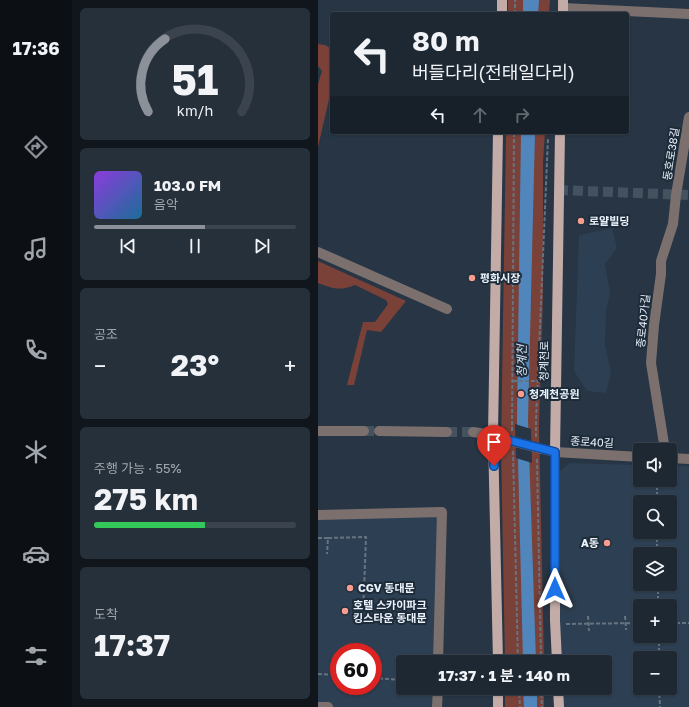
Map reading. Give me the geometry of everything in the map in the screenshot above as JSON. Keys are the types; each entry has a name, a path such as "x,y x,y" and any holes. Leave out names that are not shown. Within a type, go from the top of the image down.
{"main road":[{"path":"502,0 502,12"},
{"path":"498,134 493,436 498,655"},
{"name":"청계천로","path":"557,655 555,620 555,452 560,134"},
{"path":"498,695 498,707"},
{"path":"558,695 559,707"}],"street":[{"path":"563,7 689,14"},
{"name":"동호로38길","path":"676,195 689,117"},
{"name":"종로40가길","path":"665,443 651,363 654,325 661,274 661,261 674,224 676,195"},
{"path":"318,252 447,309"},
{"path":"318,431 364,431"},
{"path":"379,431 447,432"},
{"path":"473,432 493,436 508,436"},
{"name":"종로40길","path":"508,436 555,452 633,457"},
{"path":"677,458 689,459"},
{"path":"318,515 442,512 438,655"},
{"path":"437,707 438,695"},
{"path":"318,707 328,707"}],"path":[{"path":"514,12 515,0"},
{"path":"508,436 512,381 514,134"},
{"path":"539,446 538,381 548,134"},
{"path":"512,381 538,381"},
{"path":"513,450 518,655"},
{"path":"537,459 541,655"},
{"path":"318,538 366,537 363,615"},
{"path":"327,554 328,538"},
{"path":"588,616 589,631"},
{"path":"625,616 626,630"},
{"path":"566,624 633,623"},
{"path":"677,623 689,623"},
{"path":"318,674 330,675"},
{"path":"382,679 396,680"},
{"path":"519,695 520,707"},
{"path":"541,695 542,707"},
{"path":"659,695 660,707"}],"shaded area":[{"path":"508,0 550,0 549,12 508,12"},
{"path":"318,44 325,45 330,48 330,95 318,147 318,84 322,71 318,66"},
{"name":"청계천공원","path":"506,134 545,134 543,163 543,295 539,426 544,655 505,655 501,447"},
{"path":"612,228 617,248 605,264 610,293 606,311 605,344 611,373 606,393 587,391 574,371 579,235"},
{"path":"318,261 406,301 381,332 367,330 354,385 347,385 363,322 375,322 388,304 386,300 355,285 345,288 336,288 318,283"},
{"path":"569,463 633,465 633,487 677,487 677,465 689,466 689,707 561,707 561,695 612,695 612,655 561,655 557,474"},
{"path":"442,512 438,655 396,655 396,695 438,695 437,707 318,707 318,515"},
{"path":"505,695 544,695 544,707 505,707"}],"water":[{"path":"523,0 539,0 538,12 523,12"},
{"name":"청계천","path":"521,134 535,134 528,420 536,655 523,655 517,419"},
{"path":"523,695 537,695 537,707 524,707"}],"pier":[{"path":"515,424 531,429 532,463 516,458"}],"tunnel":[{"path":"558,190 689,195"},
{"path":"364,431 379,431"},
{"path":"447,432 473,432"}],"place":[{"name":"로얄빌딩","path":"581,221"},
{"name":"평화시장","path":"472,278"},
{"name":"청계천공원","path":"521,394"},
{"name":"A동","path":"607,543"},
{"name":"CGV 동대문","path":"350,588"},
{"name":"호텔 스카이파크 킹스타운 동대문","path":"345,611"}],"route":[{"path":"494,466 493,436 555,452 555,589"}]}
